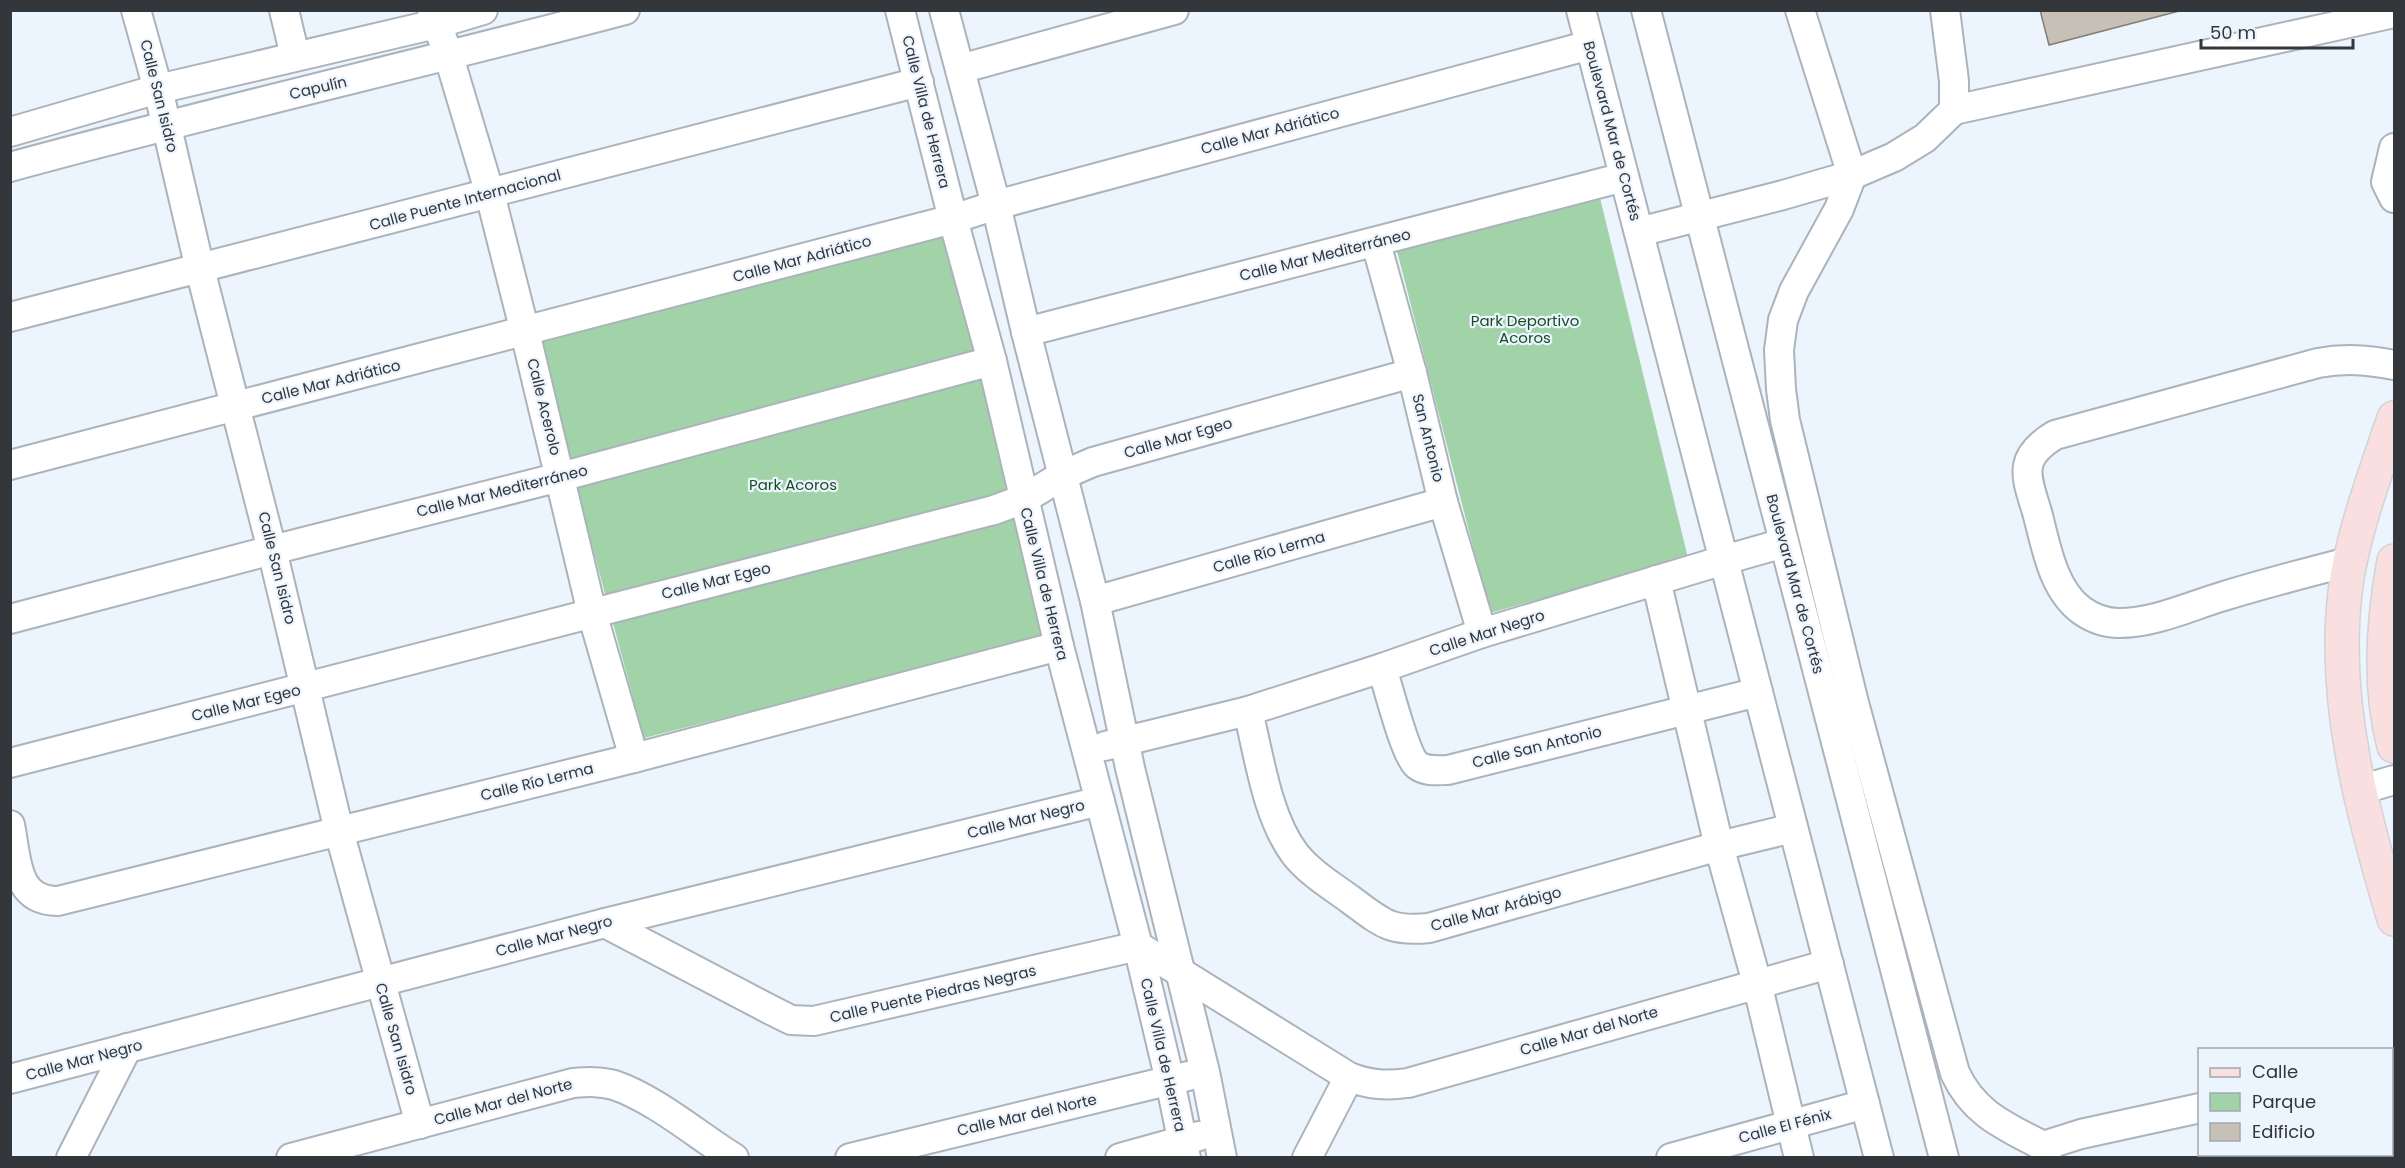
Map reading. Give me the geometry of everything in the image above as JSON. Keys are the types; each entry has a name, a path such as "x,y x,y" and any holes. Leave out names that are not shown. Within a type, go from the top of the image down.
{"main road":[{"path":"2394,418 2370,489 2345,592 2341,655 2346,718 2360,790 2369,833 2394,919"},
{"path":"2394,561 2386,617 2384,658 2394,746"}],"street":[{"name":"Calle San Isidro","path":"136,10 158,89 200,269 272,550 339,831 420,1124"},
{"path":"284,10 295,56"},
{"path":"10,132 158,89 295,56 434,17 483,10"},
{"name":"Capulín","path":"10,167 166,124 449,57 625,10"},
{"name":"Calle Villa de Herrera","path":"900,10 953,219 993,361 1059,646 1138,946 1184,1149"},
{"path":"944,10 996,206 1095,601 1125,741 1205,1072 1222,1158"},
{"path":"960,69 1174,10"},
{"name":"Boulevard Mar de Cortés","path":"1581,10 1879,1158"},
{"name":"Boulevard Mar de Cortés","path":"1646,10 1944,1158"},
{"path":"1800,10 1852,175 1839,209 1794,291 1783,320 1779,350 1780,389 1785,420 1854,703 1955,1073 1964,1092 1978,1107 2045,1152 2081,1134 2198,1108"},
{"path":"1946,10 1954,81 1954,111"},
{"path":"1639,232 1852,175 1894,157 1925,138 1954,111 2394,13"},
{"name":"Calle Acerolo","path":"434,17 449,57 489,194 561,477 592,613 634,758"},
{"name":"Calle Mar Adriático","path":"10,465 953,219 1590,45"},
{"name":"Calle Puente Internacional","path":"10,317 919,82"},
{"path":"2394,148 2386,182 2394,198"},
{"name":"Calle Mar Mediterráneo","path":"1026,332 1624,177"},
{"name":"San Antonio","path":"1376,243 1412,373 1443,502 1482,633"},
{"path":"2352,561 2226,595 2147,621 2118,623 2100,620 2082,610 2070,599 2055,575 2027,480 2029,459 2038,445 2055,435 2318,363 2339,359 2361,359 2394,365"},
{"name":"Calle Mar Mediterráneo","path":"10,619 561,477 993,361"},
{"name":"Calle Mar Egeo","path":"10,763 994,510 1024,499 1064,475 1093,462 1412,373"},
{"name":"Calle Río Lerma","path":"1095,601 1443,502"},
{"name":"Calle Mar Negro","path":"1086,751 1248,711 1482,633 1784,543"},
{"path":"1656,580 1719,846 1757,983 1799,1158"},
{"name":"Calle Río Lerma","path":"10,825 21,882 31,895 44,901 57,901 634,758 1059,646"},
{"name":"Calle San Antonio","path":"1382,668 1408,749 1415,764 1427,770 1448,770 1758,692"},
{"name":"Calle Mar Arábigo","path":"1248,711 1281,833 1311,870 1379,921 1395,929 1429,928 1719,846 1793,828"},
{"path":"2360,790 2394,780"},
{"name":"Calle Mar Negro","path":"10,1079 605,923 1100,801"},
{"name":"Calle Puente Piedras Negras","path":"605,923 781,1015 792,1020 814,1021 1138,946"},
{"name":"Calle Mar del Norte","path":"1138,946 1349,1077 1368,1084 1385,1086 1408,1083 1829,964"},
{"path":"71,1158 127,1048"},
{"name":"Calle Mar del Norte","path":"850,1158 1205,1072"},
{"path":"1307,1158 1349,1077"},
{"name":"Calle Mar del Norte","path":"291,1158 573,1083 594,1081 615,1086 642,1099 734,1158"},
{"name":"Calle El Fénix","path":"1671,1158 1865,1104"},
{"path":"1120,1158 1184,1149 1217,1130"}],"green space":[{"name":"Park Deportivo Acoros","path":"1600,198 1688,558 1490,613 1397,251"},
{"name":"Park Acoros","path":"947,232 1050,636 644,738 535,334"}],"building":[{"path":"2040,10 2183,10 2049,45"}]}
